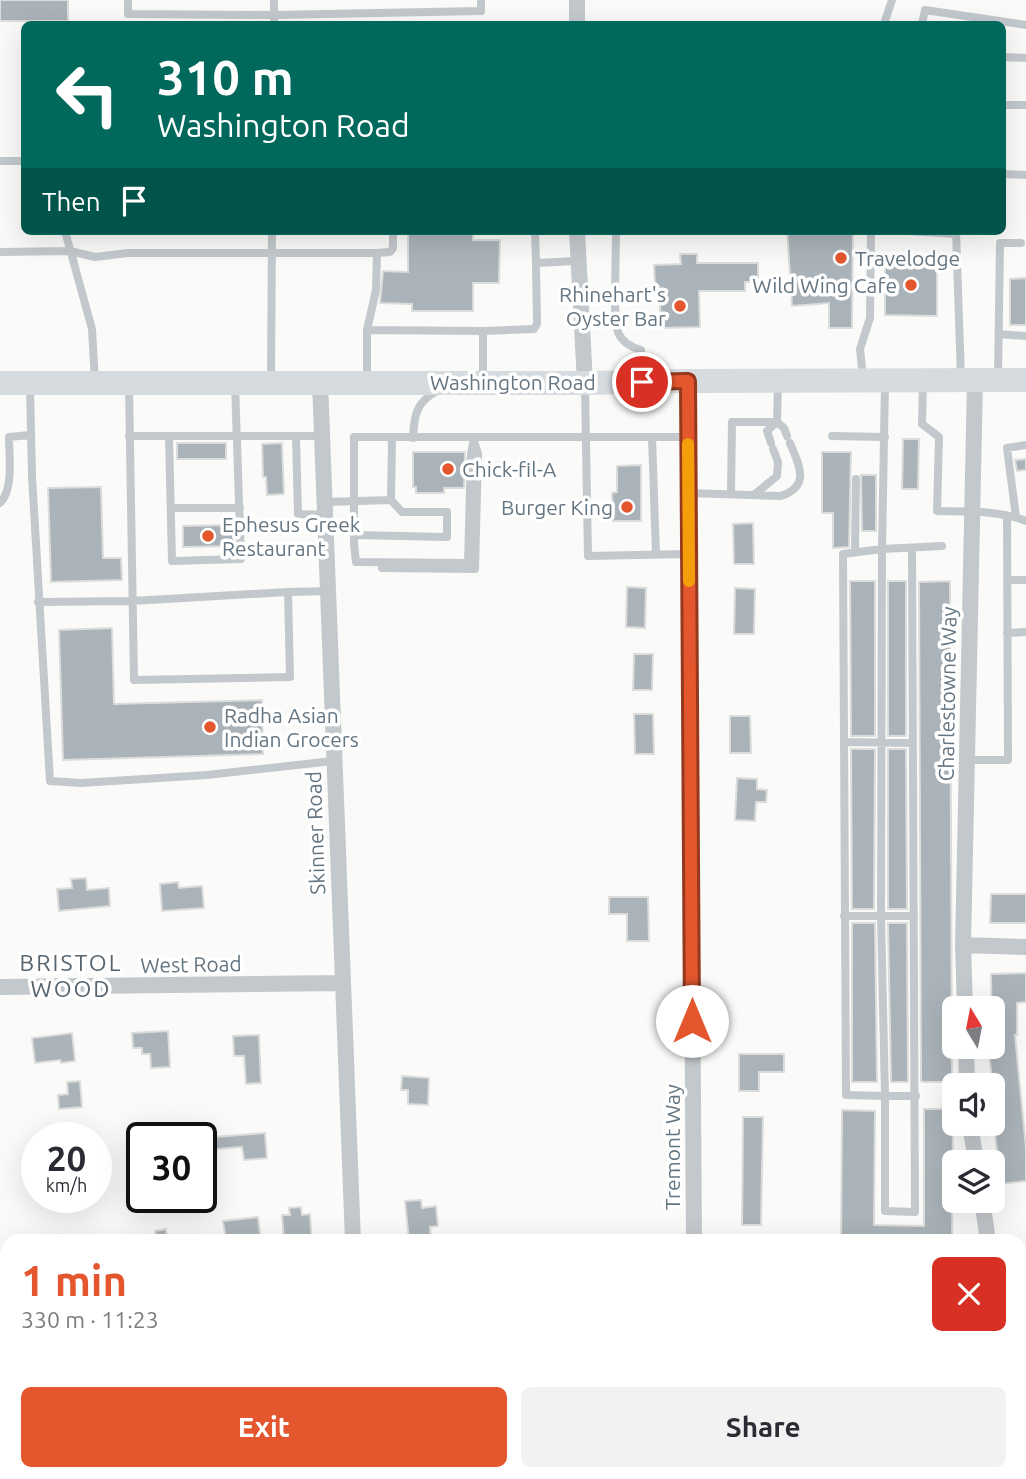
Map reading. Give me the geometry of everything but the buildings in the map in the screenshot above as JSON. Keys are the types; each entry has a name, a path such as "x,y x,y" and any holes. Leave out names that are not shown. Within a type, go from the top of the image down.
{"main road":[{"name":"Washington Road","path":"0,383 1026,380"}],"street":[{"path":"577,21 578,0"},
{"path":"577,235 585,383"},
{"name":"Tremont Way","path":"688,381 694,1234"},
{"name":"Charlestowne Way","path":"965,996 963,945 971,512 978,381"},
{"name":"Skinner Road","path":"320,382 353,1234"},
{"path":"963,945 1026,947"},
{"name":"West Road","path":"0,987 341,983"},
{"path":"984,1213 987,1234"}],"lane":[{"path":"128,0 128,14 274,15 481,11 481,0"},
{"path":"274,0 274,21"},
{"path":"885,21 892,0"},
{"path":"923,21 925,9 1001,21"},
{"path":"1006,22 1026,25"},
{"path":"1006,57 1026,58"},
{"path":"1006,105 1026,105"},
{"path":"0,161 21,161"},
{"path":"1006,174 1026,175"},
{"path":"66,235 93,329 95,383"},
{"path":"271,382 272,235"},
{"path":"0,252 70,251 95,257 128,253 377,253 390,252 393,248 393,235"},
{"path":"367,330 534,329 537,324 535,235"},
{"path":"616,235 616,330 622,340 641,350 642,382"},
{"path":"871,235 870,318 860,349 874,381 885,437 881,743 885,1212 915,1212 912,548"},
{"path":"956,235 978,381"},
{"path":"978,381 999,334 1000,243 1021,243"},
{"path":"367,382 367,330 376,290 377,253"},
{"path":"536,263 577,261"},
{"path":"579,297 615,297"},
{"path":"413,438 415,411 423,401 433,393 447,388 480,383 483,331"},
{"path":"999,334 1026,336"},
{"path":"755,494 777,476 778,462 767,431 777,422 778,381"},
{"path":"923,381 922,424 939,437 937,511 971,512 1026,521"},
{"path":"169,436 173,561 241,559 235,382"},
{"path":"30,383 38,602 50,781 81,783 207,775 333,761"},
{"path":"130,383 134,680 290,677 288,592"},
{"path":"585,383 588,556 689,554"},
{"path":"689,493 781,496 791,493 799,483 801,472 784,428 777,422 732,422 731,494"},
{"path":"0,503 8,488 5,437 30,435"},
{"path":"130,436 322,436"},
{"path":"296,436 298,514 354,501 391,500"},
{"path":"832,436 885,437"},
{"path":"474,438 471,454 468,563 356,562 354,437 688,437"},
{"path":"354,539 447,537 447,512 402,512 391,500 392,438"},
{"path":"653,438 656,555"},
{"path":"967,760 1008,760 1007,580 1012,517 1007,448 1026,445"},
{"path":"855,552 856,479"},
{"path":"171,508 240,508"},
{"path":"916,1096 846,1095 843,554 942,546"},
{"path":"1007,580 1026,580"},
{"path":"38,602 132,601 327,591"},
{"path":"1007,633 1024,631"},
{"path":"845,742 913,743"},
{"path":"844,916 914,916"}],"slow traffic":[{"path":"688,444 689,581"}],"place":[{"name":"Travelodge","path":"841,258"},
{"name":"Wild Wing Cafe","path":"911,285"},
{"name":"Rhinehart's Oyster Bar","path":"680,306"},
{"name":"Chick-fil-A","path":"448,469"},
{"name":"Burger King","path":"627,507"},
{"name":"Ephesus Greek Restaurant","path":"208,536"},
{"name":"Radha Asian Indian Grocers","path":"210,727"}],"district":[{"name":"BRISTOL WOOD","path":"71,975"}],"route":[{"path":"642,382 688,381 692,1021"}]}
